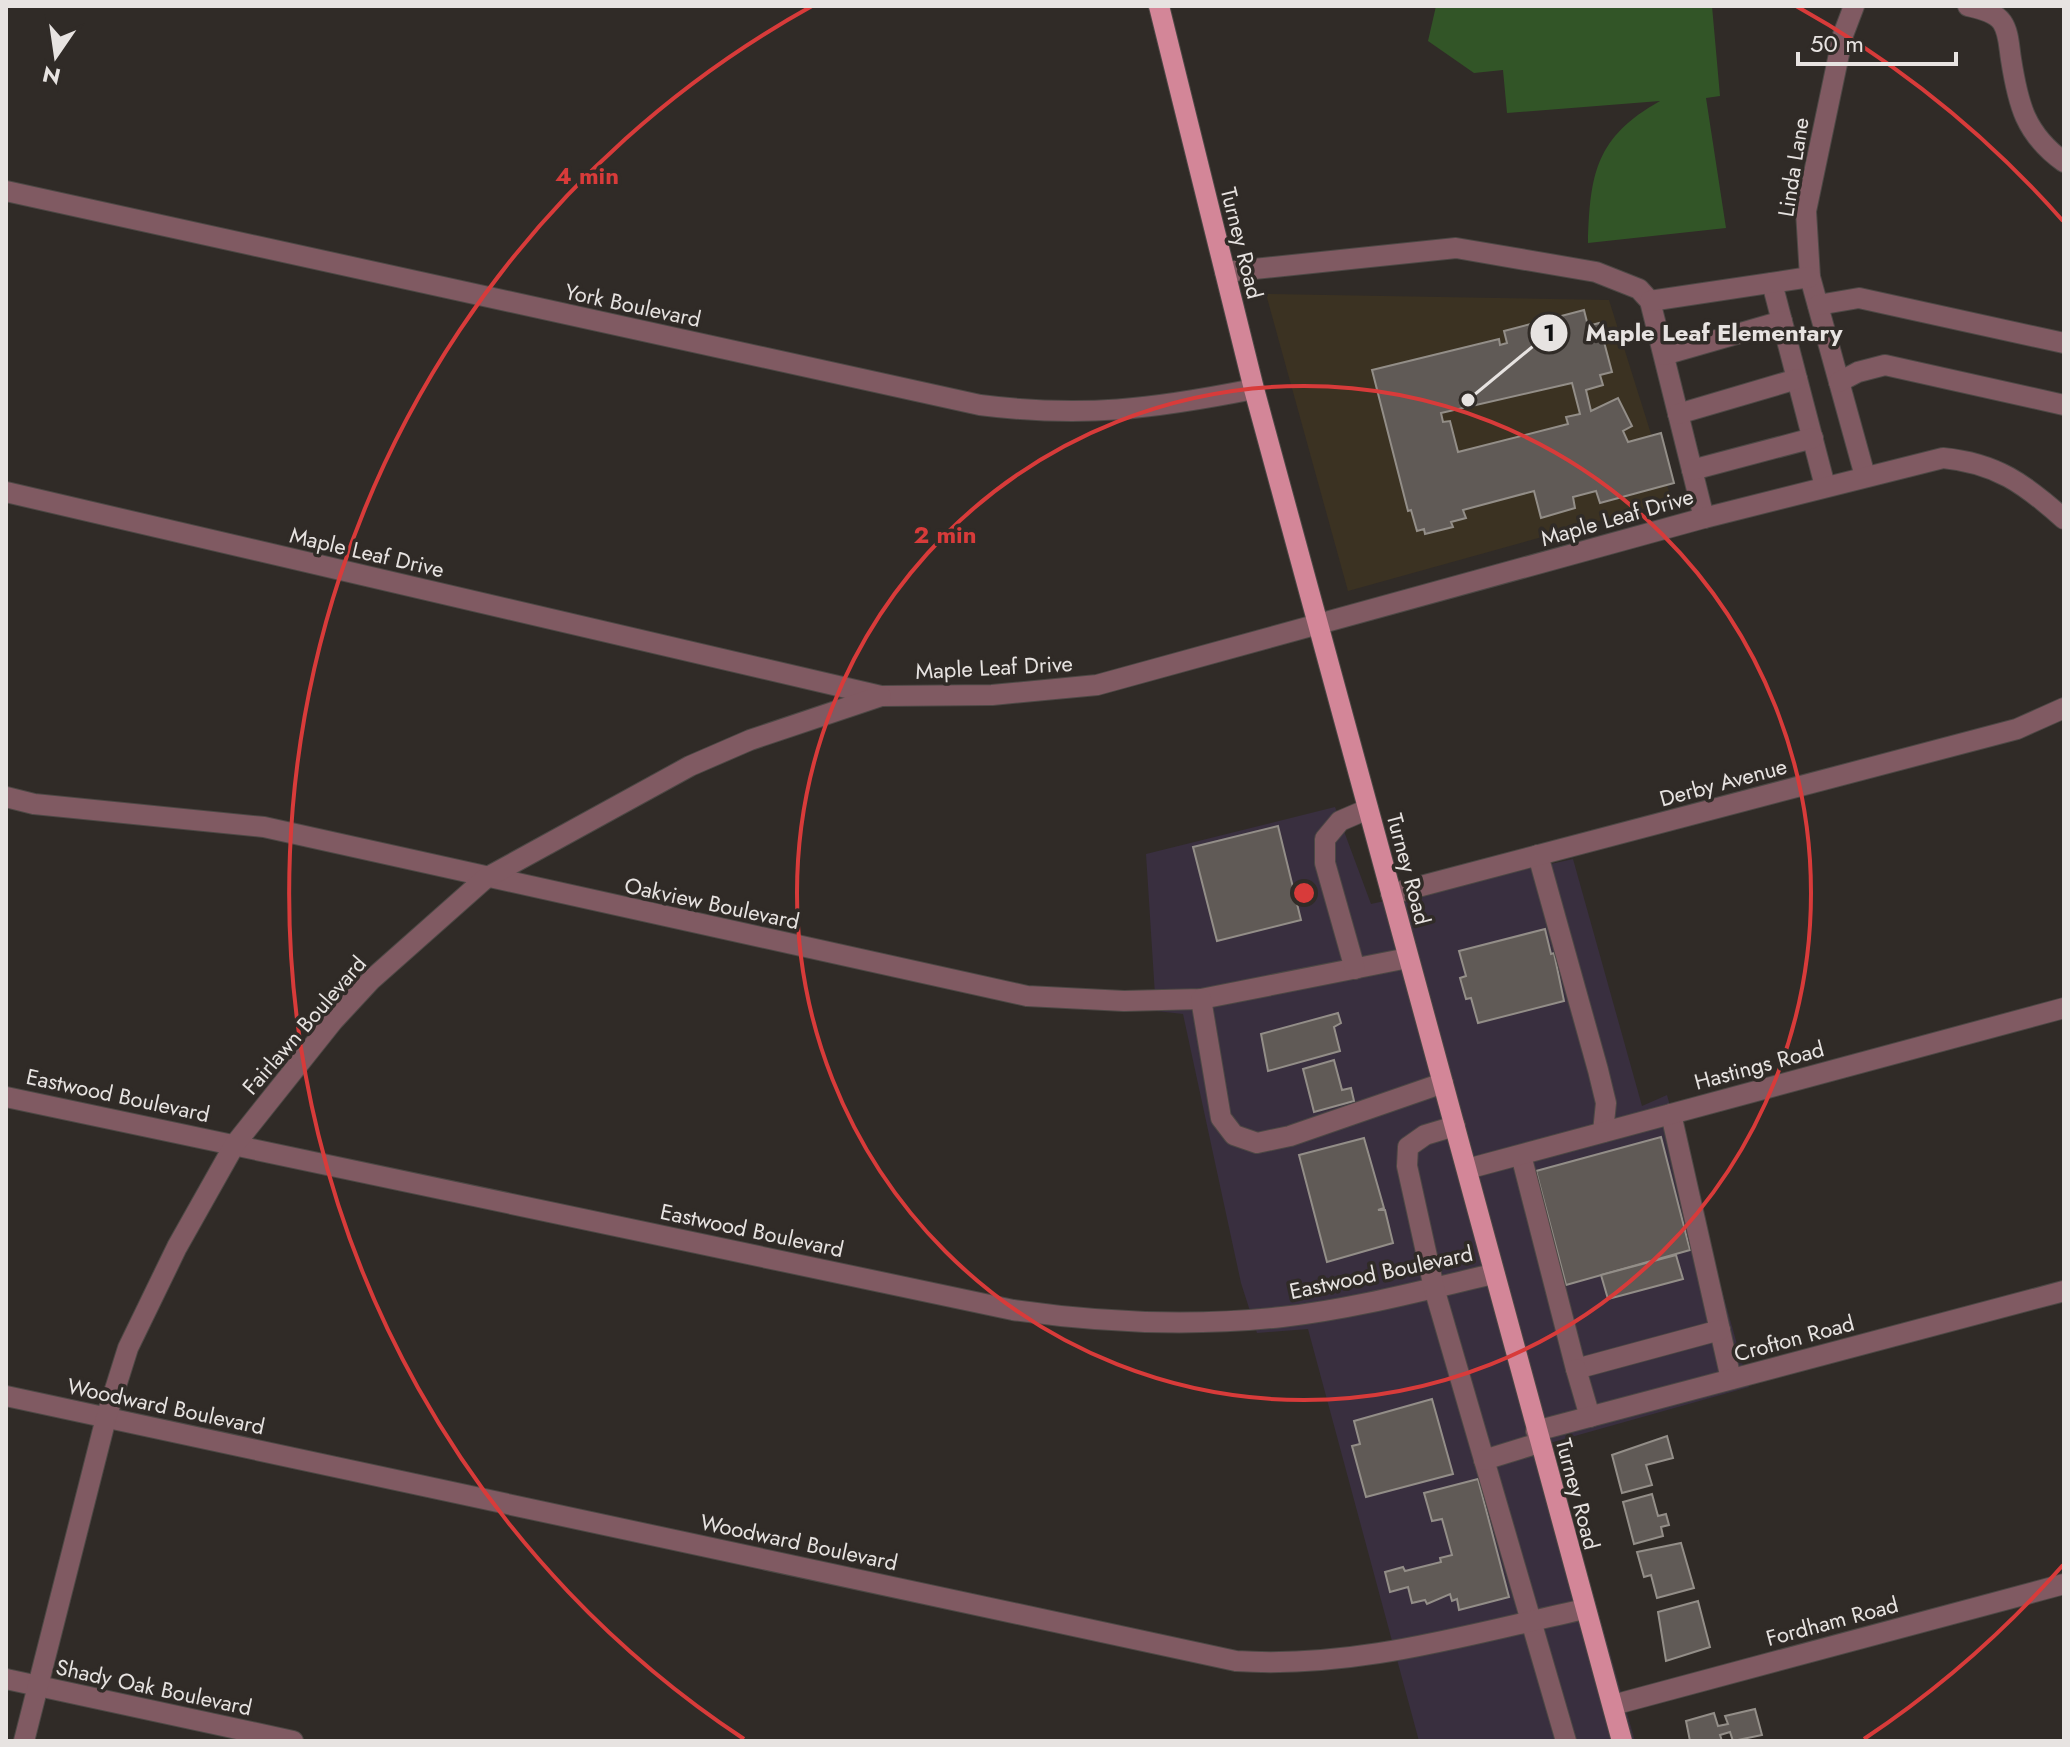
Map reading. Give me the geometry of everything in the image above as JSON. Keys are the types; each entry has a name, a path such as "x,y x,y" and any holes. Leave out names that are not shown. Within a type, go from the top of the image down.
{"main road":[{"name":"Turney Road","path":"1159,6 1254,389 1622,1741"}],"street":[{"name":"Linda Lane","path":"1854,6 1843,35 1806,211 1810,277 1865,476"},
{"path":"1968,6 1993,14 2002,22 2008,36 2018,103 2046,149 2064,162"},
{"name":"York Boulevard","path":"6,191 980,405 1065,413 1108,412 1157,408 1254,389"},
{"path":"1225,272 1456,248 1596,272 1639,289 1650,301 1704,518"},
{"path":"1650,301 1810,277"},
{"path":"1772,283 1825,486"},
{"path":"1818,305 1841,298 1859,298 2064,343"},
{"path":"1664,355 1782,321"},
{"path":"1839,382 1858,372 1885,365 2064,405"},
{"path":"1678,414 1797,379"},
{"path":"1692,470 1813,438"},
{"name":"Maple Leaf Drive","path":"6,492 881,696 977,695 1097,685 1704,518 1943,458 1978,461 2029,487 2064,519"},
{"name":"Fairlawn Boulevard","path":"24,1741 106,1418 128,1348 150,1299 235,1144 371,980 486,878 690,766 750,740 881,696"},
{"name":"Derby Avenue","path":"1391,894 2017,729 2064,708"},
{"name":"Oakview Boulevard","path":"6,797 34,804 264,827 1027,996 1124,1001 1201,999 1408,958"},
{"path":"1355,969 1325,863 1325,839 1340,821 1368,809"},
{"path":"1538,855 1606,1103 1603,1132"},
{"path":"1201,999 1221,1118 1234,1135 1257,1143 1290,1136 1443,1083"},
{"name":"Hastings Road","path":"1467,1169 2064,1008"},
{"name":"Eastwood Boulevard","path":"6,1097 1013,1310 1089,1321 1176,1324 1284,1317 1493,1274"},
{"path":"1671,1114 1731,1379"},
{"path":"1455,1126 1415,1141 1408,1147 1406,1157 1434,1288 1566,1741"},
{"path":"1521,1155 1590,1417"},
{"name":"Crofton Road","path":"1484,1460 1590,1417 2064,1291"},
{"path":"1576,1369 1720,1330"},
{"name":"Woodward Boulevard","path":"6,1396 1236,1661 1280,1664 1369,1655 1447,1642 1585,1609"},
{"name":"Fordham Road","path":"1613,1705 2064,1584"},
{"name":"Shady Oak Boulevard","path":"6,1679 293,1741"}],"shaded area":[{"path":"1266,294 1609,300 1672,501 1348,591"},
{"path":"1335,807 1371,904 1573,859 1642,1106 1667,1095 1749,1387 1550,1443 1635,1741 1419,1741 1308,1329 1257,1333 1241,1283 1183,1014 1156,1011 1146,854"}],"green space":[{"path":"1436,6 1712,6 1720,96 1706,98 1726,228 1588,243 1591,196 1601,159 1622,129 1660,101 1507,113 1503,70 1474,73 1428,41"}],"building":[{"path":"1584,310 1588,326 1599,323 1612,372 1600,375 1603,385 1586,390 1591,411 1618,398 1632,426 1623,431 1628,442 1661,433 1674,483 1600,503 1596,491 1573,497 1575,508 1541,518 1534,491 1463,510 1466,518 1451,522 1453,527 1425,534 1424,529 1417,531 1411,510 1408,511 1372,370 1499,339 1500,345 1507,343 1504,331","holes":["1572,383 1580,414 1566,417 1568,424 1458,452 1450,421 1443,422 1441,413"]},
{"path":"1278,826 1301,920 1217,941 1193,847"},
{"path":"1545,929 1551,954 1554,953 1564,1001 1478,1023 1471,998 1466,999 1460,978 1466,976 1459,951"},
{"path":"1338,1013 1341,1023 1334,1027 1340,1051 1268,1071 1261,1034"},
{"path":"1334,1060 1342,1090 1351,1088 1354,1101 1314,1112 1303,1069"},
{"path":"1661,1137 1690,1250 1566,1285 1536,1171"},
{"path":"1364,1138 1384,1208 1378,1210 1385,1210 1393,1243 1327,1262 1299,1155"},
{"path":"1676,1255 1683,1279 1608,1299 1601,1275"},
{"path":"1432,1399 1453,1474 1366,1497 1352,1446 1360,1444 1354,1421"},
{"path":"1667,1436 1673,1458 1646,1465 1652,1485 1622,1493 1612,1455"},
{"path":"1478,1479 1509,1597 1459,1610 1457,1599 1452,1601 1450,1594 1427,1604 1425,1600 1412,1603 1408,1587 1390,1592 1385,1572 1403,1567 1405,1571 1441,1562 1440,1558 1452,1555 1442,1519 1432,1521 1424,1493"},
{"path":"1652,1494 1658,1516 1666,1514 1669,1525 1661,1527 1663,1536 1634,1544 1623,1502"},
{"path":"1681,1543 1694,1588 1657,1598 1651,1575 1644,1577 1637,1552"},
{"path":"1698,1601 1710,1647 1666,1661 1658,1612"},
{"path":"1755,1709 1762,1735 1733,1741 1730,1732 1720,1735 1722,1741 1690,1741 1686,1721 1714,1713 1718,1726 1728,1724 1725,1716"}],"place":[{"name":"Maple Leaf Elementary","path":"1468,400"}]}
